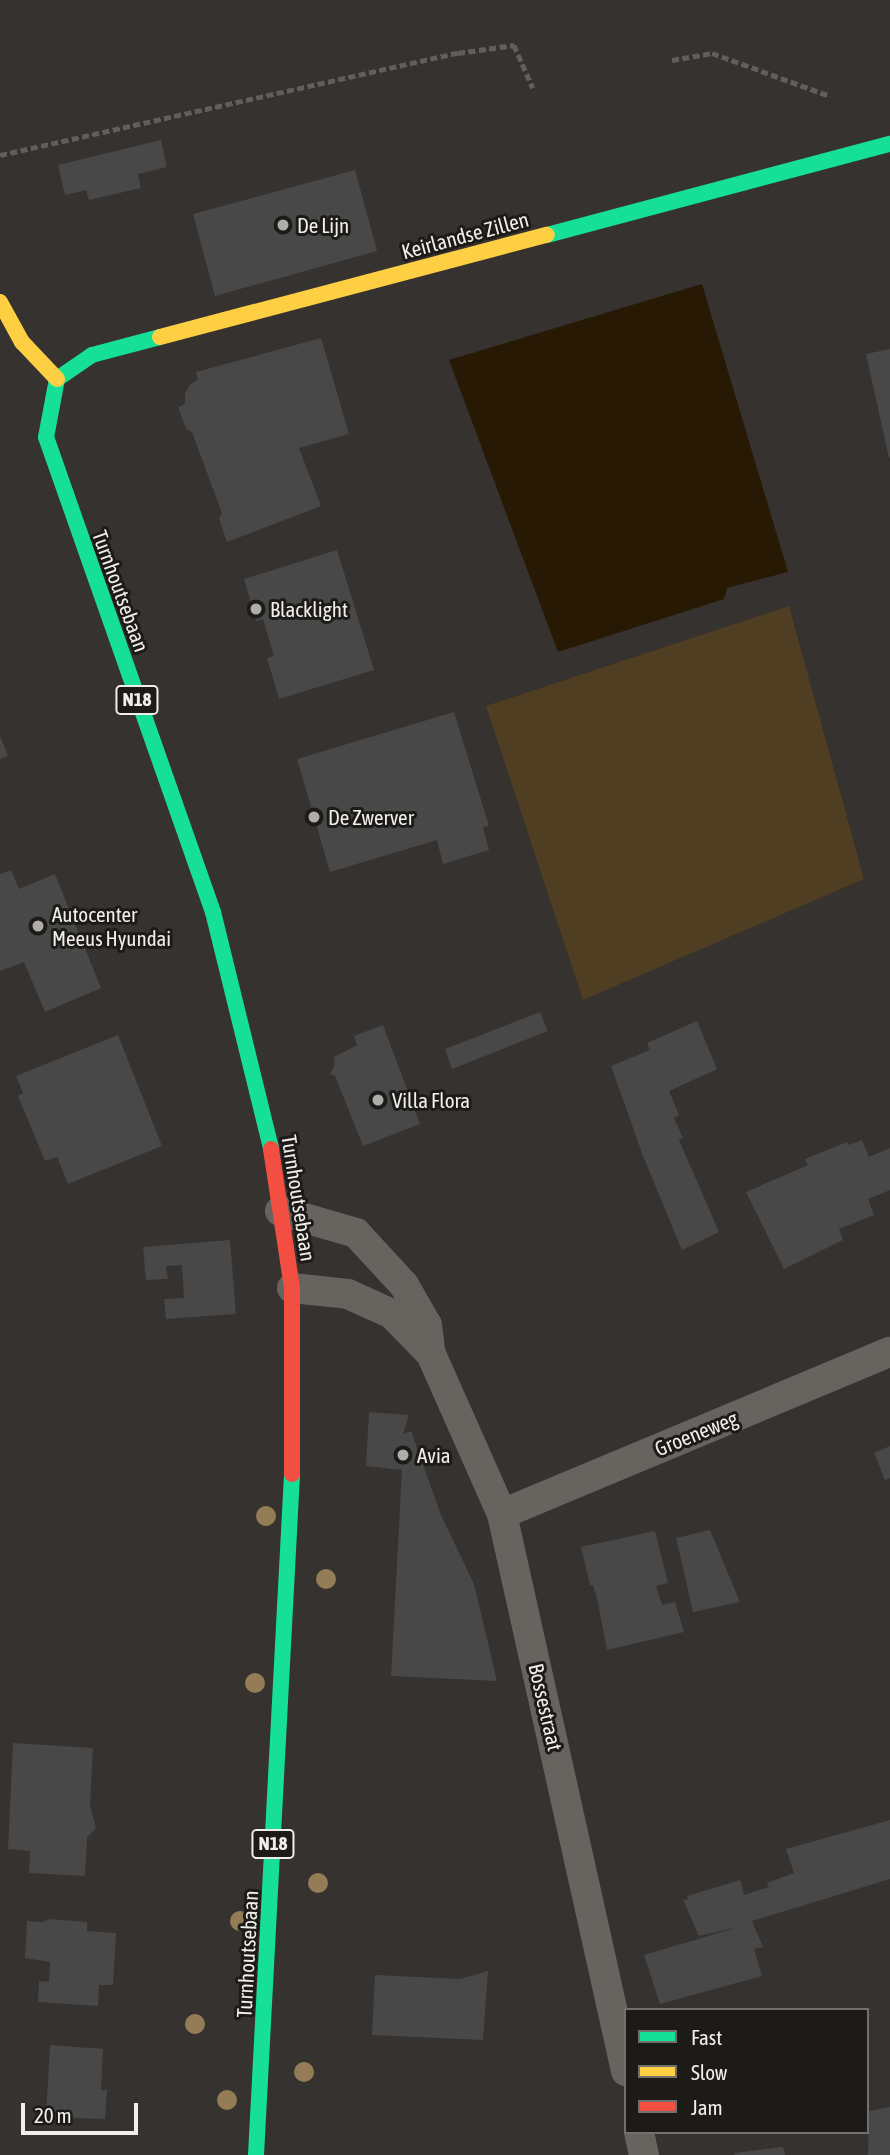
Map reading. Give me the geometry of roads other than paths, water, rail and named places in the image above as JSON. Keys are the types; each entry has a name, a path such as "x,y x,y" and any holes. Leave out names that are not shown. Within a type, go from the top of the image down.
{"main road":[{"name":"Keirlandse Zillen","path":"57,379 92,355 890,144"},
{"path":"0,302 22,342 57,379"},
{"name":"Turnhoutsebaan","path":"57,379 46,436 213,912 261,1099 292,1289 294,1381 291,1505 256,2155"}],"street":[{"name":"Bossestraat","path":"280,1211 356,1233 404,1285 427,1325 431,1354 502,1514 624,2062"},
{"name":"Bossestraat","path":"292,1289 348,1294 392,1314 431,1354"},
{"name":"Groeneweg","path":"502,1514 890,1353"},
{"path":"639,2134 644,2155"}],"place":[{"name":"De Lijn","path":"283,225"},
{"name":"Blacklight","path":"256,609"},
{"name":"De Zwerver","path":"314,817"},
{"name":"Autocenter Meeus Hyundai","path":"38,926"},
{"name":"Villa Flora","path":"378,1100"},
{"name":"Avia","path":"403,1455"}]}
